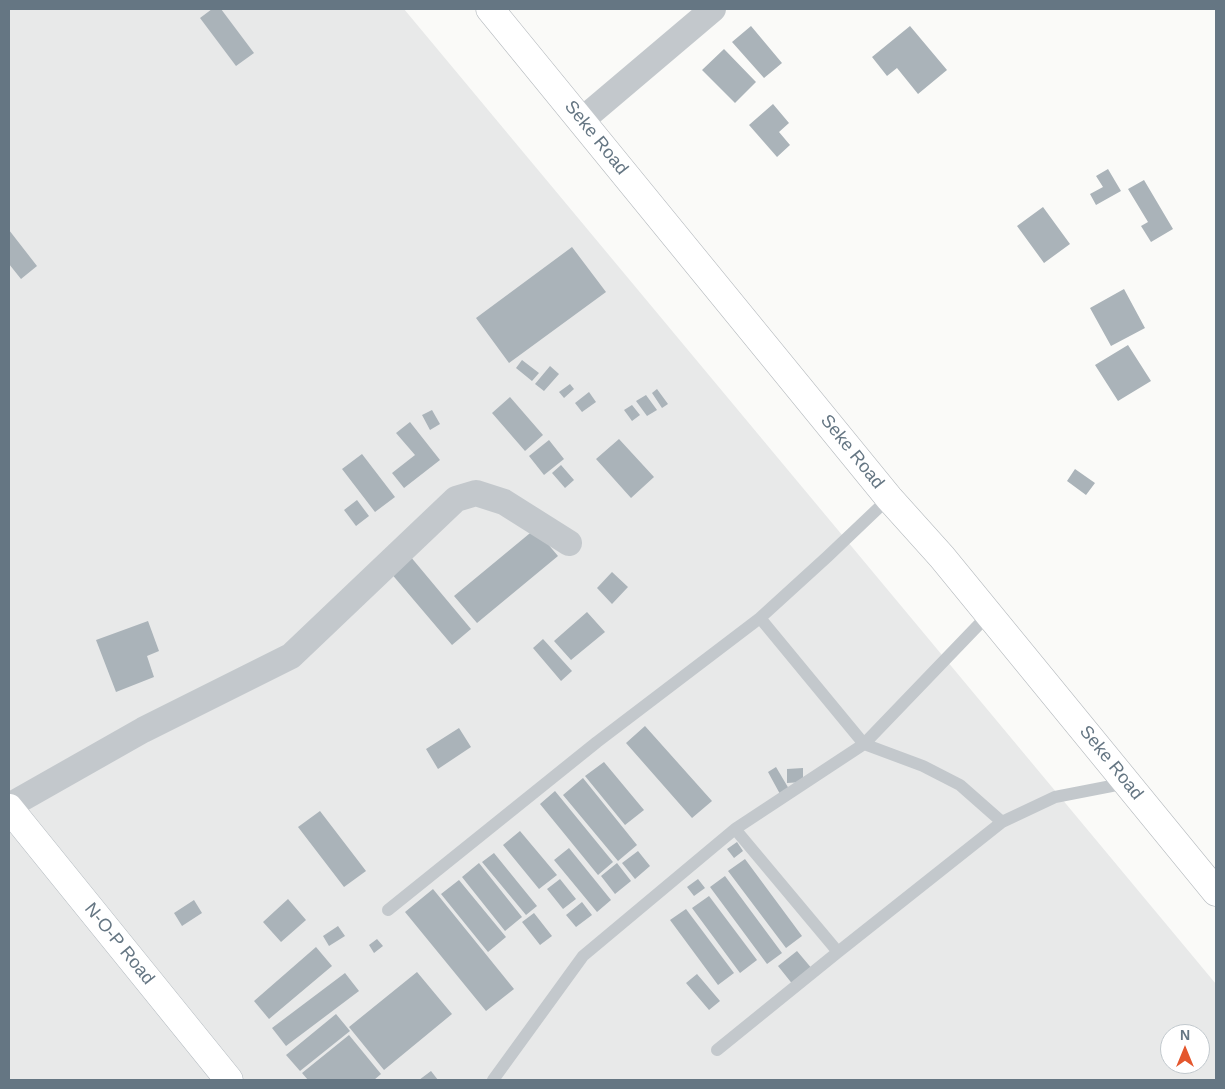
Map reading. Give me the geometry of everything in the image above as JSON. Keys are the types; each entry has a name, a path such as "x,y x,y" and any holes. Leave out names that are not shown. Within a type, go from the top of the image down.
{"main road":[{"name":"Seke Road","path":"490,9 889,498 942,556 1216,892"},
{"name":"N-O-P Road","path":"9,807 229,1080"}],"street":[{"path":"582,120 713,9"},
{"path":"9,807 143,730 291,656 456,499 476,493 504,502 569,543"}],"lane":[{"path":"388,910 597,742 760,618 828,557 889,498"},
{"path":"493,1080 583,956 735,829 864,744 988,614"},
{"path":"760,618 864,744 923,766 960,785 1002,822"},
{"path":"716,1050 1002,822 1055,798 1128,783"},
{"path":"735,829 838,952"}],"shaded area":[{"path":"9,9 404,9 1216,984 1216,1080 9,1080"}],"building":[{"path":"212,9 221,9 254,53 236,66 200,18"},
{"path":"751,26 782,63 764,78 732,42"},
{"path":"910,26 947,70 918,94 897,68 887,76 872,57"},
{"path":"724,49 756,82 735,103 702,70"},
{"path":"773,104 789,123 779,132 790,145 777,157 749,125"},
{"path":"1108,169 1121,191 1096,205 1090,194 1103,187 1096,176"},
{"path":"1144,180 1173,229 1151,242 1141,226 1148,222 1128,189"},
{"path":"1043,207 1070,244 1044,263 1017,226"},
{"path":"9,230 37,266 21,279 9,264"},
{"path":"572,247 606,292 509,363 476,318"},
{"path":"1124,289 1145,328 1111,346 1090,308"},
{"path":"1128,345 1151,381 1118,401 1095,365"},
{"path":"522,360 539,373 532,381 516,368"},
{"path":"550,366 559,374 544,391 535,384"},
{"path":"570,384 574,389 564,398 559,392"},
{"path":"657,389 668,404 662,408 652,393"},
{"path":"589,392 596,402 582,412 575,403"},
{"path":"646,395 657,410 647,416 636,401"},
{"path":"510,397 543,435 525,451 492,413"},
{"path":"632,405 640,415 632,421 624,410"},
{"path":"432,410 440,424 430,430 422,415"},
{"path":"410,422 440,460 404,488 392,473 415,455 396,433"},
{"path":"619,439 654,477 631,498 596,459"},
{"path":"549,440 564,459 544,475 529,456"},
{"path":"362,454 395,497 375,512 342,469"},
{"path":"561,465 574,480 565,488 552,473"},
{"path":"1075,469 1095,483 1086,495 1067,481"},
{"path":"357,500 369,516 356,526 344,510"},
{"path":"535,529 558,556 477,623 454,596"},
{"path":"410,556 471,629 452,645 390,572"},
{"path":"612,572 628,587 612,604 597,588"},
{"path":"587,612 605,632 571,660 554,641"},
{"path":"148,621 159,651 147,656 154,677 116,692 96,640"},
{"path":"543,639 572,671 561,681 533,648"},
{"path":"645,726 712,801 692,818 626,743"},
{"path":"459,728 471,747 438,769 426,749"},
{"path":"604,762 644,810 625,825 585,776"},
{"path":"776,767 789,789 780,794 768,772"},
{"path":"803,768 803,782 787,783 787,769"},
{"path":"583,778 637,845 618,861 563,795"},
{"path":"555,791 613,862 598,875 540,804"},
{"path":"320,811 366,871 344,887 298,827"},
{"path":"520,831 557,875 539,889 503,845"},
{"path":"737,842 743,851 734,858 727,849"},
{"path":"569,848 611,900 597,912 554,860"},
{"path":"638,851 650,866 635,879 622,863"},
{"path":"494,853 537,906 526,915 482,862"},
{"path":"745,859 802,936 786,948 728,871"},
{"path":"479,863 522,917 505,931 462,877"},
{"path":"617,863 631,881 615,894 601,876"},
{"path":"725,876 782,953 767,964 710,887"},
{"path":"560,879 576,899 563,909 547,889"},
{"path":"698,879 705,888 694,896 687,887"},
{"path":"459,880 506,937 488,952 441,894"},
{"path":"433,889 514,989 486,1011 405,912"},
{"path":"709,896 757,960 740,973 692,908"},
{"path":"288,899 306,920 281,942 263,922"},
{"path":"194,900 202,913 182,926 174,913"},
{"path":"582,902 592,915 576,927 566,915"},
{"path":"686,909 734,973 718,985 670,920"},
{"path":"534,913 552,936 540,945 522,922"},
{"path":"338,926 345,936 329,946 323,936"},
{"path":"377,939 383,946 374,953 369,945"},
{"path":"316,947 332,966 269,1019 254,1001"},
{"path":"797,951 813,970 794,986 778,966"},
{"path":"417,972 452,1014 384,1070 349,1027"},
{"path":"345,973 359,991 286,1046 272,1028"},
{"path":"697,974 720,1001 709,1010 686,983"},
{"path":"336,1014 350,1031 300,1071 286,1055"},
{"path":"349,1035 381,1074 374,1080 308,1080 302,1073"},
{"path":"431,1071 438,1080 419,1080"}]}
